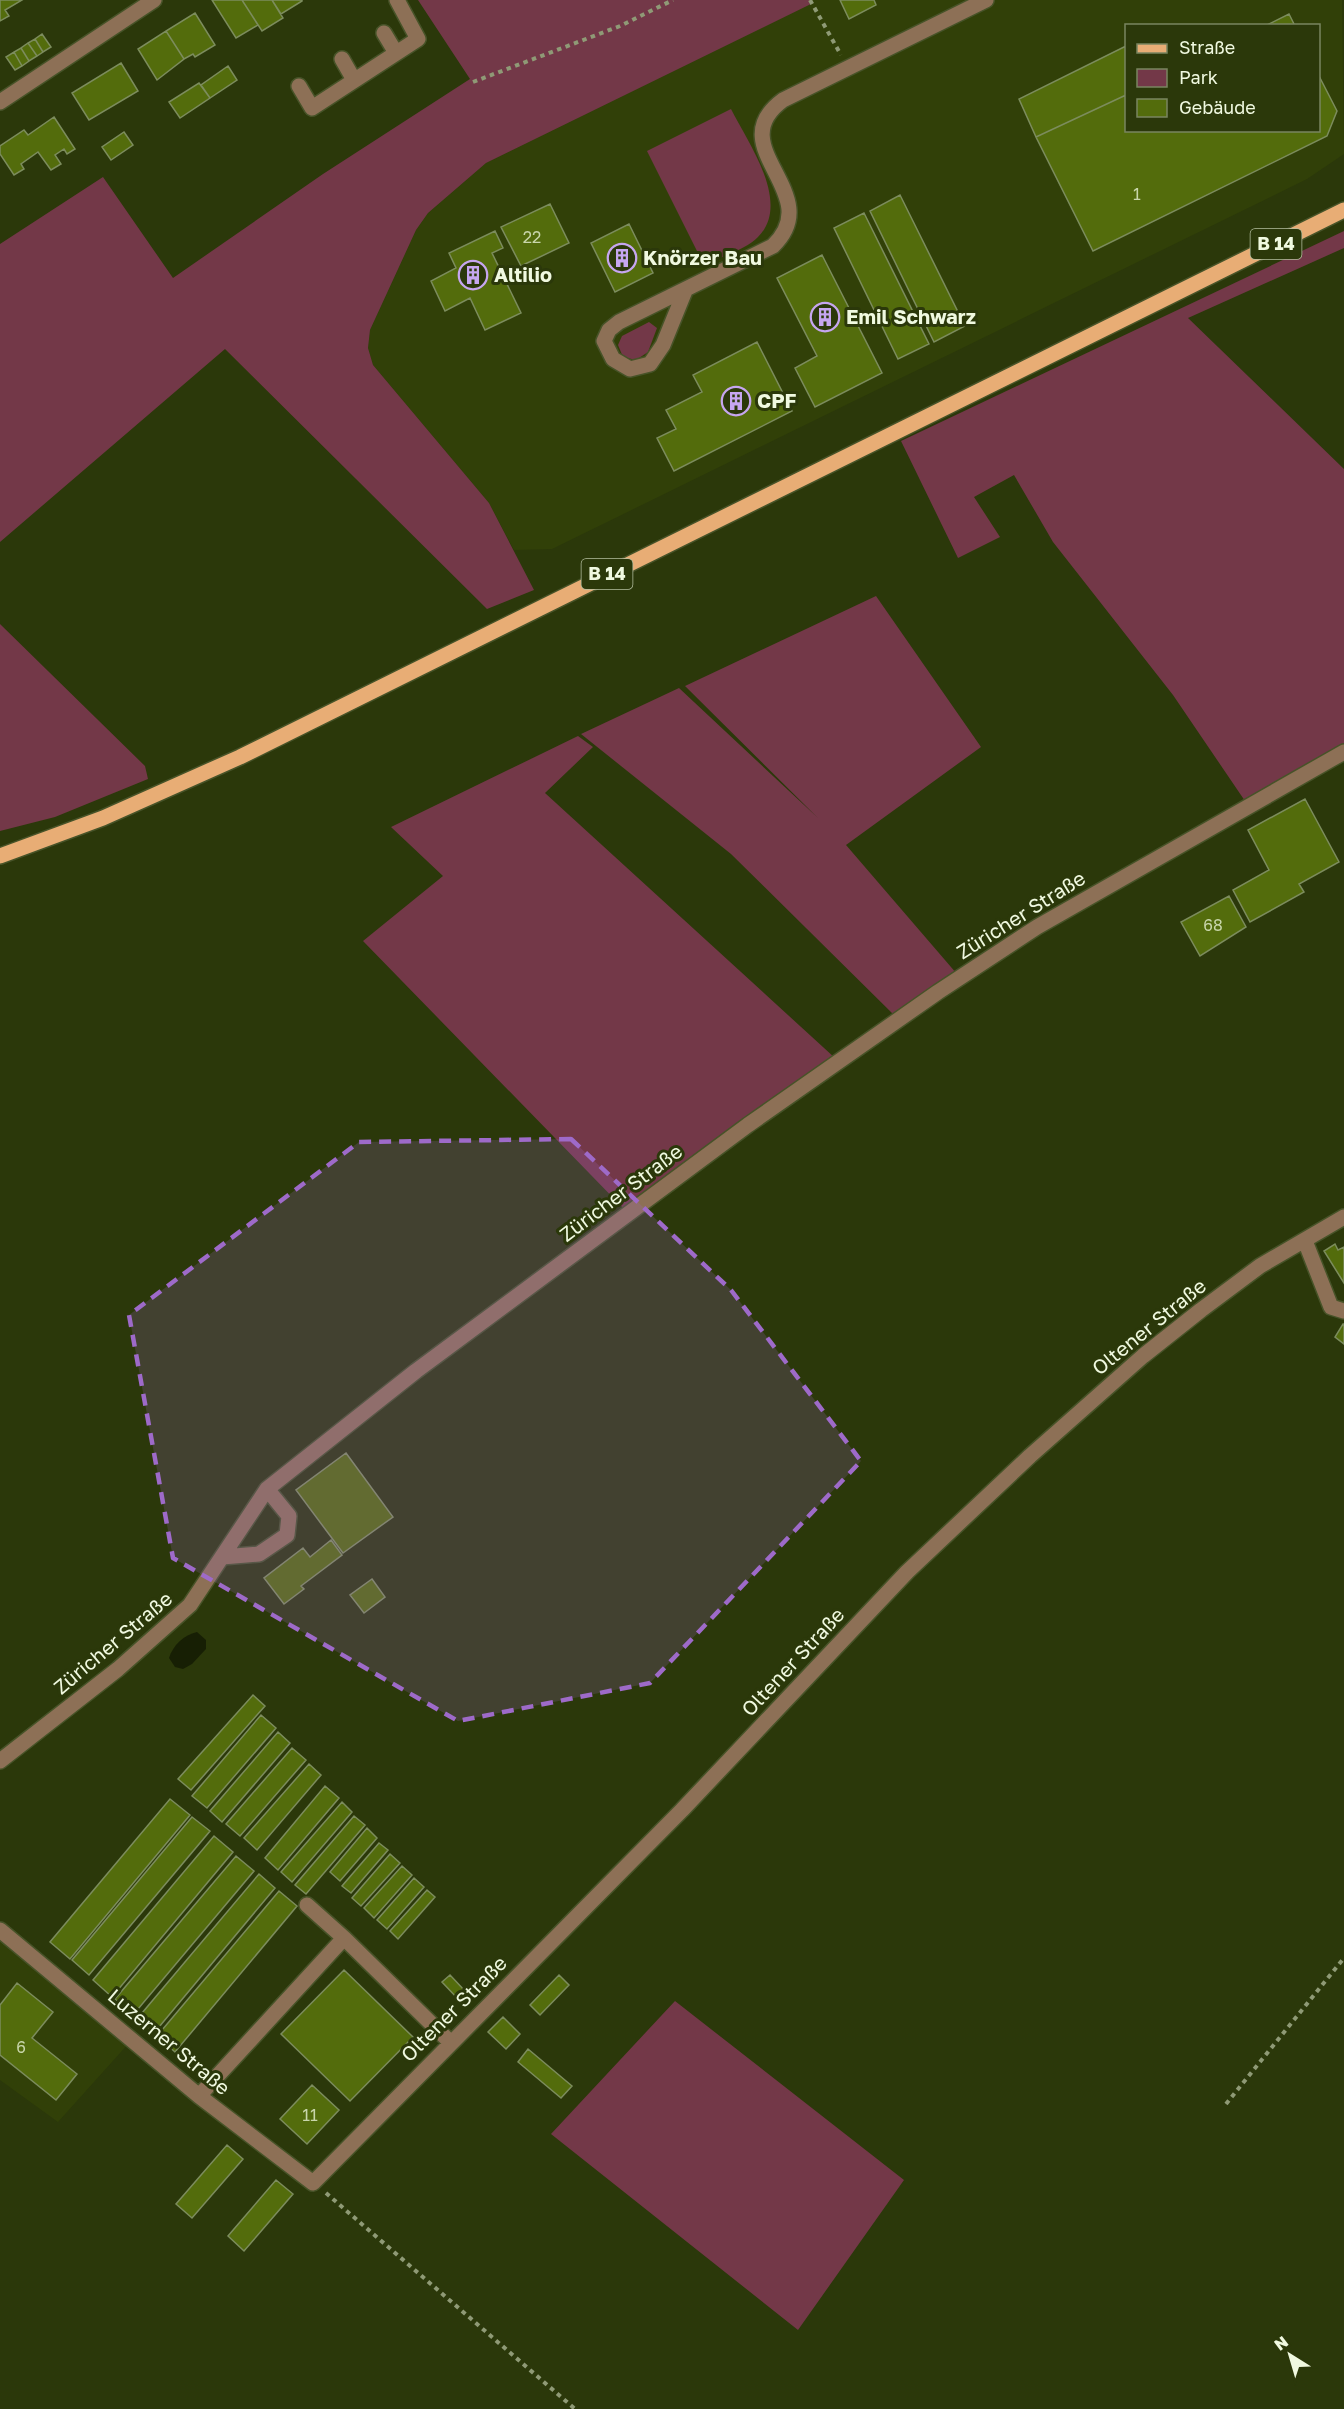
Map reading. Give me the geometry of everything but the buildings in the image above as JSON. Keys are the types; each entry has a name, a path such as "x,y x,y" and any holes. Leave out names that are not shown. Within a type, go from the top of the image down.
{"main road":[{"name":"B 14","path":"0,856 103,818 240,757 1344,210"}],"street":[{"path":"0,102 154,0"},
{"path":"299,86 312,108 418,39 397,0"},
{"path":"685,291 663,345 650,364 630,369 613,359 604,341 609,330 619,322 772,246 782,237 788,223 789,206 761,139 764,119 772,109 783,100 986,0"},
{"path":"384,33 396,53"},
{"path":"342,59 354,80"},
{"name":"Züricher Straße","path":"0,1761 118,1670 190,1605 267,1489 416,1371 748,1125 1036,927 1344,752"},
{"name":"Oltener Straße","path":"314,2183 450,2042 682,1810 907,1572 1022,1464 1143,1356 1193,1316 1260,1266 1344,1217"},
{"path":"1305,1241 1331,1307 1344,1311"},
{"path":"222,1557 259,1554 287,1535 289,1516 267,1489"},
{"path":"307,1905 450,2042"},
{"name":"Luzerner Straße","path":"0,1930 199,2096 314,2183"},
{"path":"199,2096 344,1938"}],"path":[{"path":"473,82 620,26 673,0"},
{"path":"810,0 849,68"},
{"path":"1226,2104 1344,1958"},
{"path":"314,2183 575,2409"}],"highlighted area":[{"path":"571,1139 731,1290 861,1461 650,1683 458,1721 173,1558 129,1315 359,1142"}],"shaded area":[{"path":"811,0 1342,0 1344,154 1307,179 552,549 514,550 489,503 373,365 368,348 370,330 416,230 428,213 486,163 812,3"},
{"path":"197,1632 206,1640 206,1649 192,1664 183,1669 175,1667 169,1658 173,1649 183,1638"},
{"path":"0,1937 129,2043 58,2122 0,2080"}],"green space":[{"path":"418,0 811,0 813,3 486,163 428,213 416,230 370,330 368,348 373,365 489,503 534,590 487,609 225,349 0,542 0,244 103,177 173,278 323,174 470,79"},
{"path":"731,109 764,173 771,207 767,223 753,242 704,265 647,151"},
{"path":"1344,231 1344,248 1188,318 1344,469 1344,746 1245,801 1173,695 1053,542 1014,475 974,497 1000,537 958,558 901,441"},
{"path":"649,322 657,328 648,352 636,360 623,357 618,345 622,336"},
{"path":"876,596 981,747 846,845 957,974 895,1016 731,854 581,734 679,688 818,818 685,686"},
{"path":"0,624 145,766 148,779 55,817 0,831"},
{"path":"578,736 593,747 545,793 835,1058 626,1211 363,941 443,876 391,827"},
{"path":"675,2001 904,2180 798,2330 551,2134"}],"place":[{"name":"Knörzer Bau","path":"622,258"},
{"name":"Altilio","path":"473,275"},
{"name":"Emil Schwarz","path":"825,317"},
{"name":"CPF","path":"736,401"}]}
